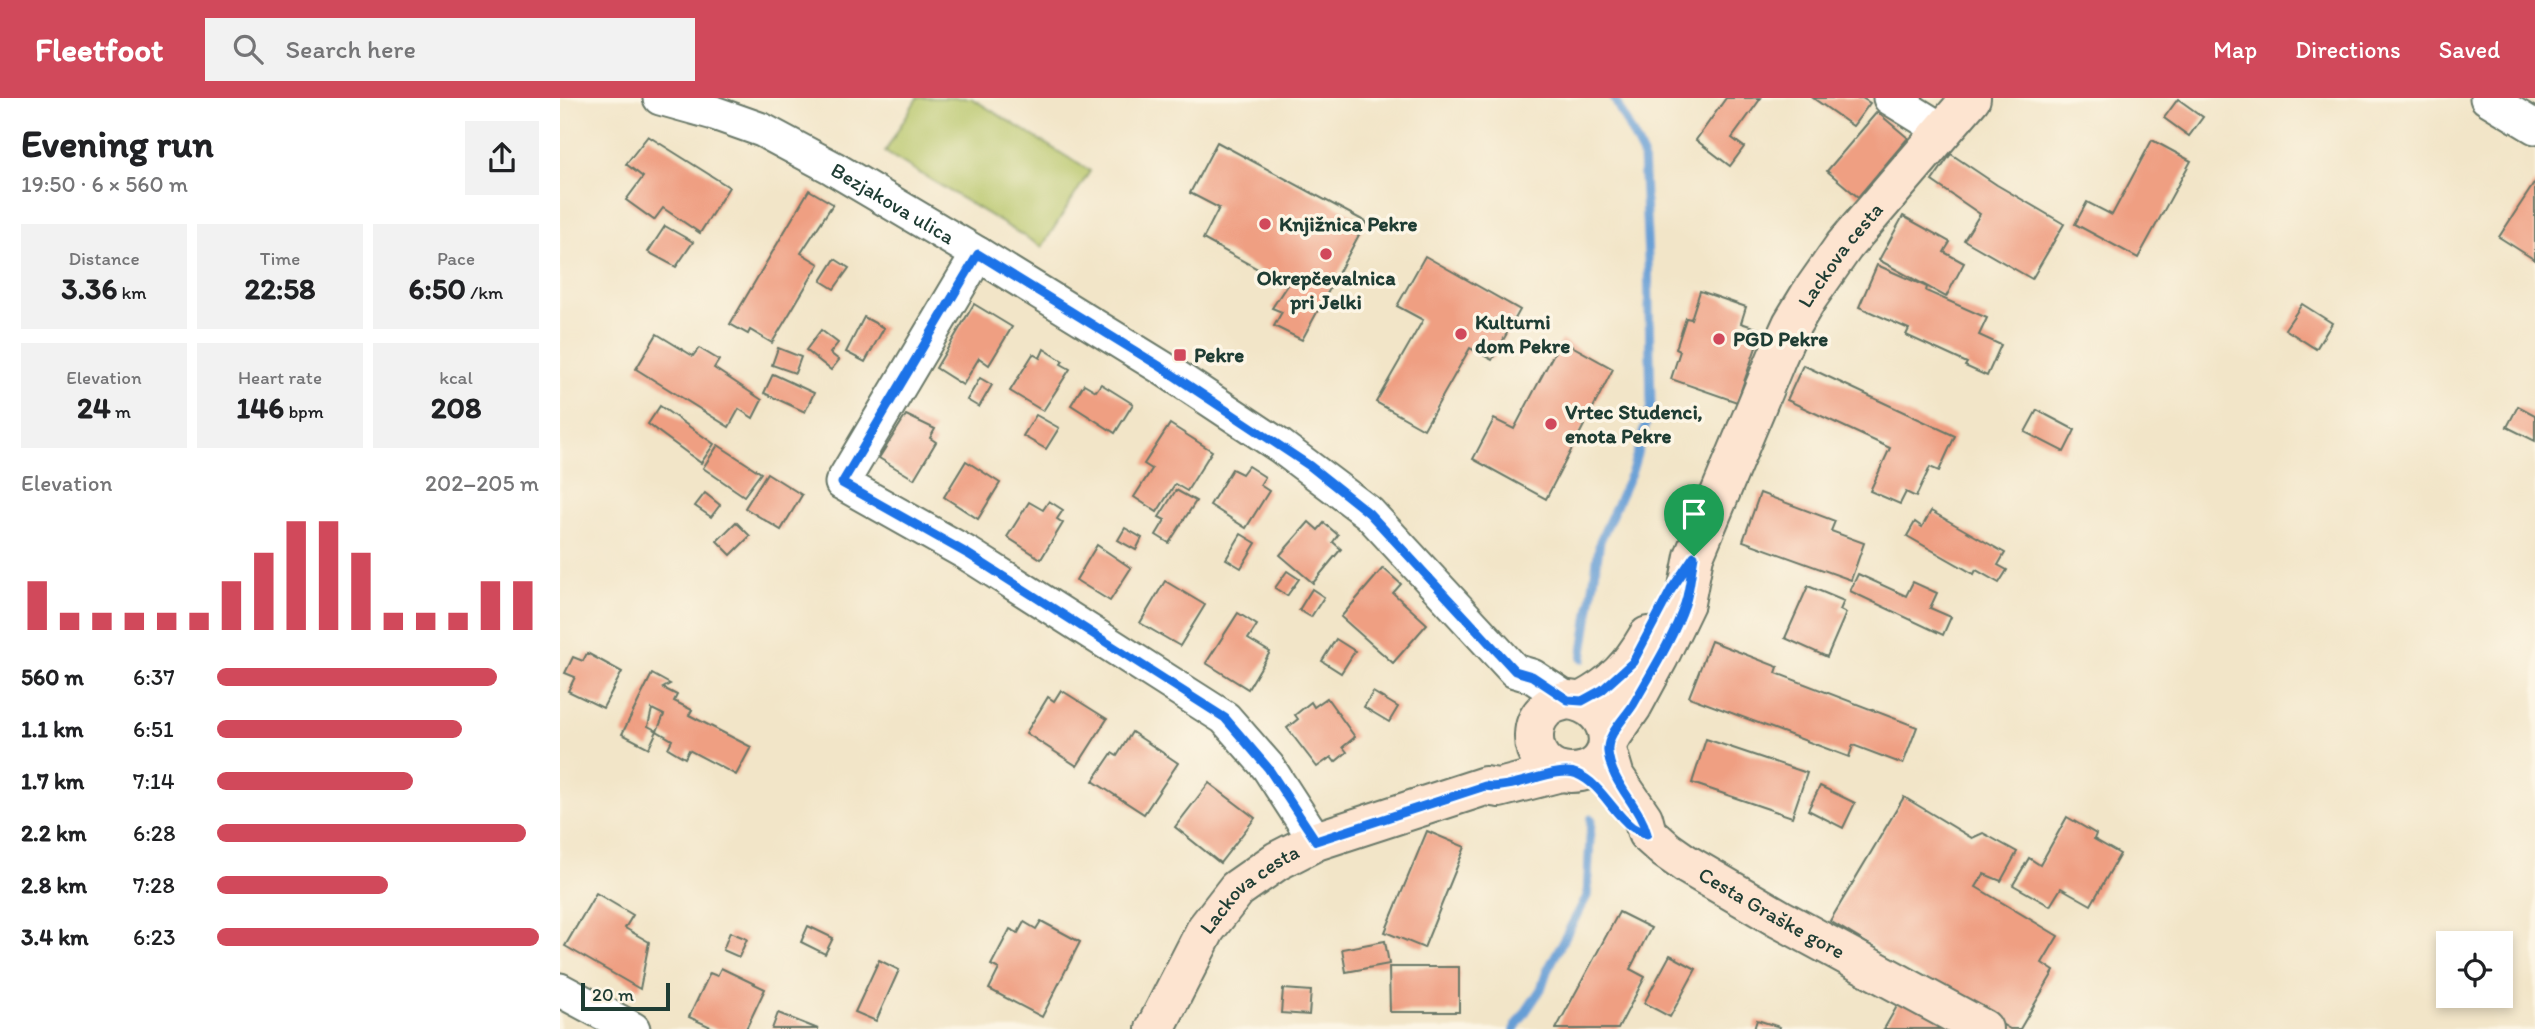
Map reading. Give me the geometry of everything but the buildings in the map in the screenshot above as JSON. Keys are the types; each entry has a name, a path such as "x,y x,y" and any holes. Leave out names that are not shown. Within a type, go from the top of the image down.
{"street":[{"name":"Bezjakova ulica","path":"660,98 762,130 833,168 1161,367 1310,466 1369,513 1515,671 1532,676 1575,700"},
{"path":"1890,98 1942,130"},
{"name":"Lackova cesta","path":"1608,745 1632,707 1685,603 1694,556 1777,357 1809,296 1844,246 1971,98"},
{"path":"2487,98 2535,127"},
{"path":"978,254 842,483 968,554 1225,718 1268,768 1316,841"},
{"path":"1485,786 1495,772 1535,732 1544,710 1554,704 1602,690 1633,662 1671,590 1694,556"},
{"path":"1515,671 1519,690 1535,732 1537,753 1545,764 1568,773 1600,792 1632,828 1647,834"},
{"path":"1568,773 1597,764 1608,745 1606,725 1597,712 1575,700"},
{"name":"Cesta Graške gore","path":"1608,745 1615,778 1643,818 1647,834 1686,864 1732,892 1983,1029"},
{"name":"Lackova cesta","path":"1155,1029 1206,929 1237,889 1277,861 1316,841 1485,786 1499,788 1568,773"},
{"path":"560,990 634,1029"}],"green space":[{"path":"917,98 971,98 1090,171 1042,247 885,152"}],"waterway":[{"path":"1582,659 1600,541 1632,471 1651,406 1643,155 1614,98"},
{"path":"1514,1029 1541,989 1547,971 1587,896 1591,819"}],"place":[{"name":"Knjižnica Pekre","path":"1265,224"},
{"name":"Okrepčevalnica pri Jelki","path":"1326,254"},
{"name":"Kulturni dom Pekre","path":"1461,334"},
{"name":"PGD Pekre","path":"1719,339"},
{"name":"Pekre","path":"1180,355"},
{"name":"Vrtec Studenci, enota Pekre","path":"1551,424"}],"route":[{"path":"978,254 1161,367 1310,466 1369,513 1515,671 1532,676 1568,700 1582,701 1602,690 1633,662 1671,590 1694,556 1685,603 1632,707 1609,740 1607,750 1615,778 1643,818 1647,834 1632,828 1591,784 1575,773 1561,772 1499,788 1485,786 1316,841 1268,768 1225,718 968,554 842,483 978,254"}]}
